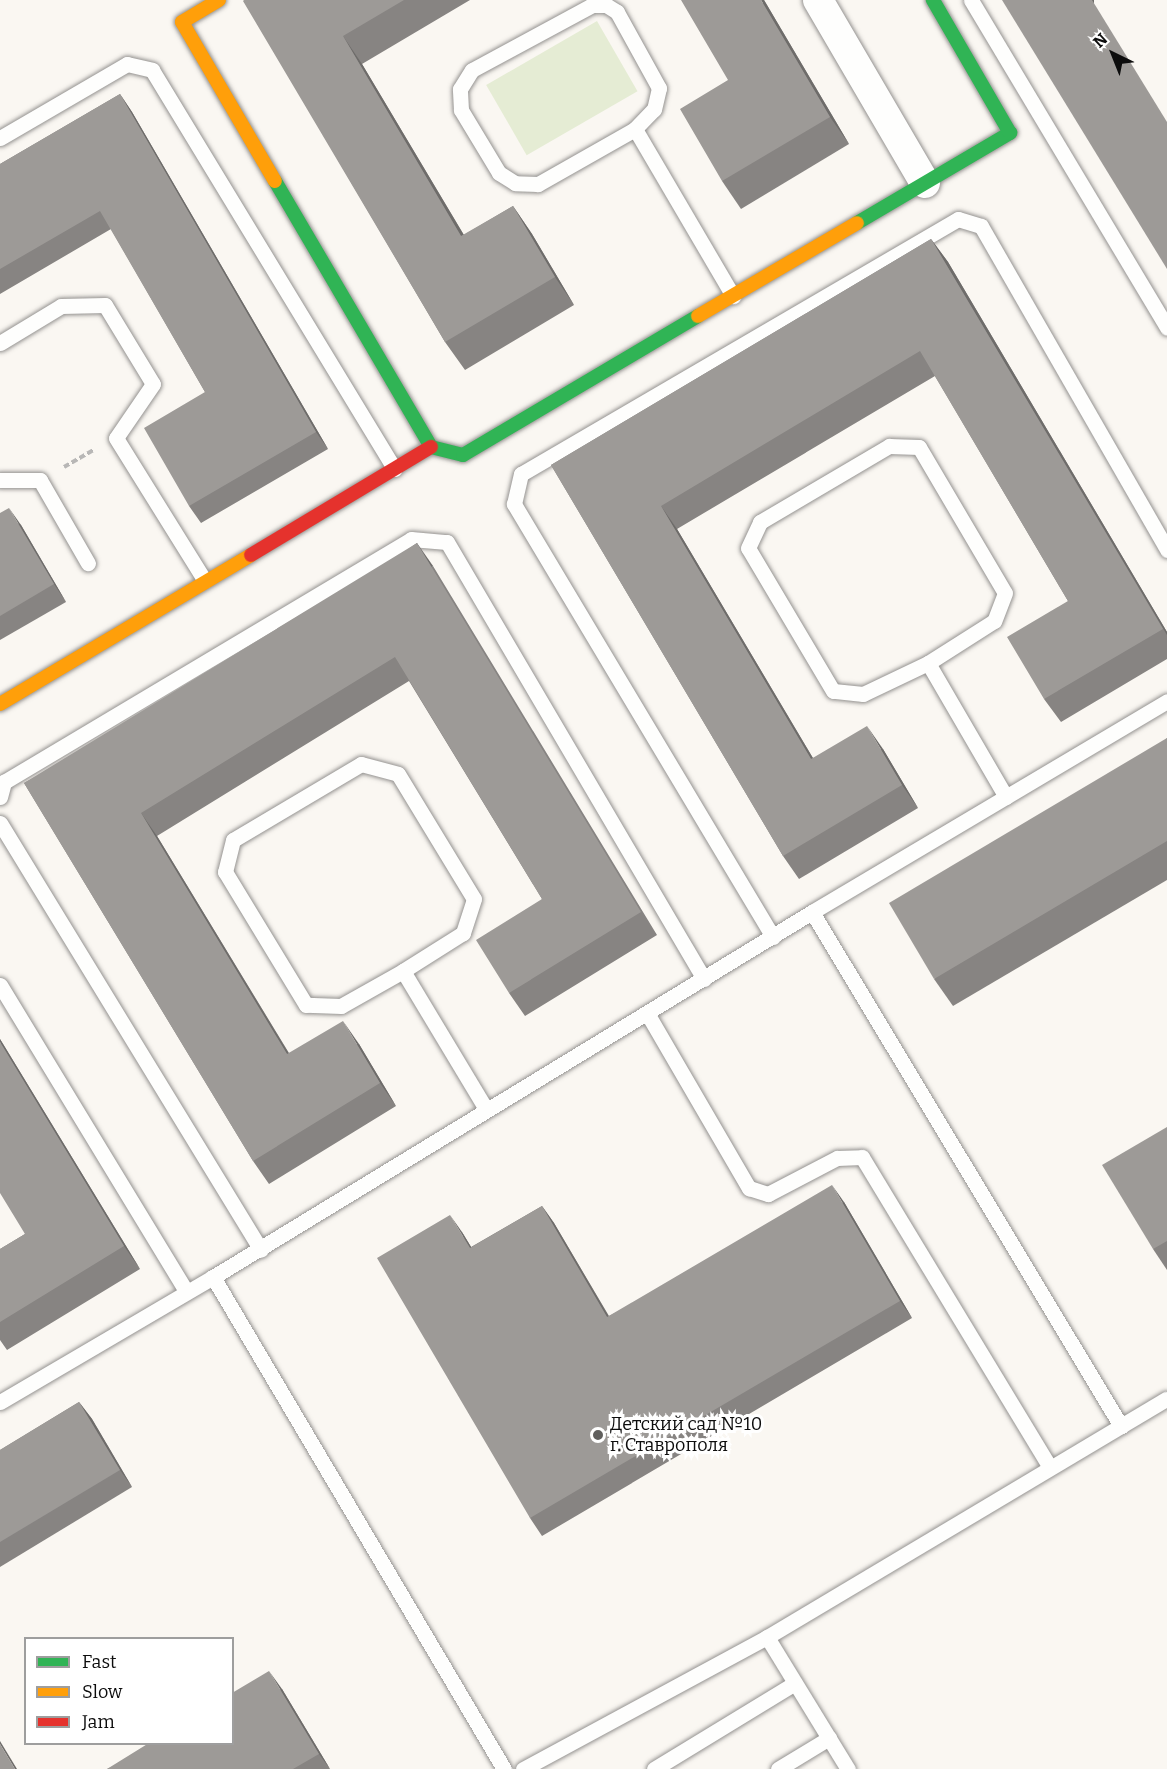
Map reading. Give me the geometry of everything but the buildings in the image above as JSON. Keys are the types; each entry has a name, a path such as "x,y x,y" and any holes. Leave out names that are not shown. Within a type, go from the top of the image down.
{"street":[{"path":"219,0 182,22 432,447 463,455 1010,133 933,0"},
{"path":"818,0 925,183"},
{"path":"0,704 432,447"}],"lane":[{"path":"972,0 1167,328"},
{"path":"592,5 606,5 617,12 659,88 654,109 635,129 538,184 515,183 499,173 461,110 460,89 472,70 592,5"},
{"path":"0,138 127,64 152,70 395,469"},
{"path":"635,129 733,296"},
{"path":"773,937 514,504 521,474 958,219 981,226 1167,550"},
{"path":"0,343 61,306 105,305 153,384 116,438 205,581"},
{"path":"889,446 919,447 1005,593 994,621 928,663 863,694 833,691 748,548 760,522 889,446"},
{"path":"0,480 40,480 88,563"},
{"path":"0,796 4,782 411,539 447,542 704,979"},
{"path":"928,663 1006,797"},
{"path":"0,1402 261,1250 486,1109 1167,701"},
{"path":"361,764 398,774 474,900 463,933 403,971 341,1006 306,1005 225,872 233,840 361,764"},
{"path":"0,823 261,1250"},
{"path":"812,912 1121,1426"},
{"path":"403,971 486,1109"},
{"path":"0,985 187,1292"},
{"path":"647,1013 749,1188 768,1194 837,1158 862,1157 1050,1468"},
{"path":"213,1276 504,1769"},
{"path":"524,1769 767,1637 1167,1399"},
{"path":"767,1637 849,1769"},
{"path":"654,1769 795,1683"},
{"path":"778,1769 829,1738"}],"path":[{"path":"40,480 116,438"}],"green space":[{"path":"597,21 638,91 527,155 486,85"}],"traffic: fast":[{"path":"857,223 1010,133 933,0"},
{"path":"275,181 431,447 463,455 698,316"}],"traffic: slow":[{"path":"219,0 182,22 275,181"},
{"path":"698,316 857,223"},
{"path":"0,704 251,555"}],"traffic: jam":[{"path":"251,555 431,447"}],"place":[{"name":"Детский сад №10 г. Ставрополя","path":"598,1435"}]}
